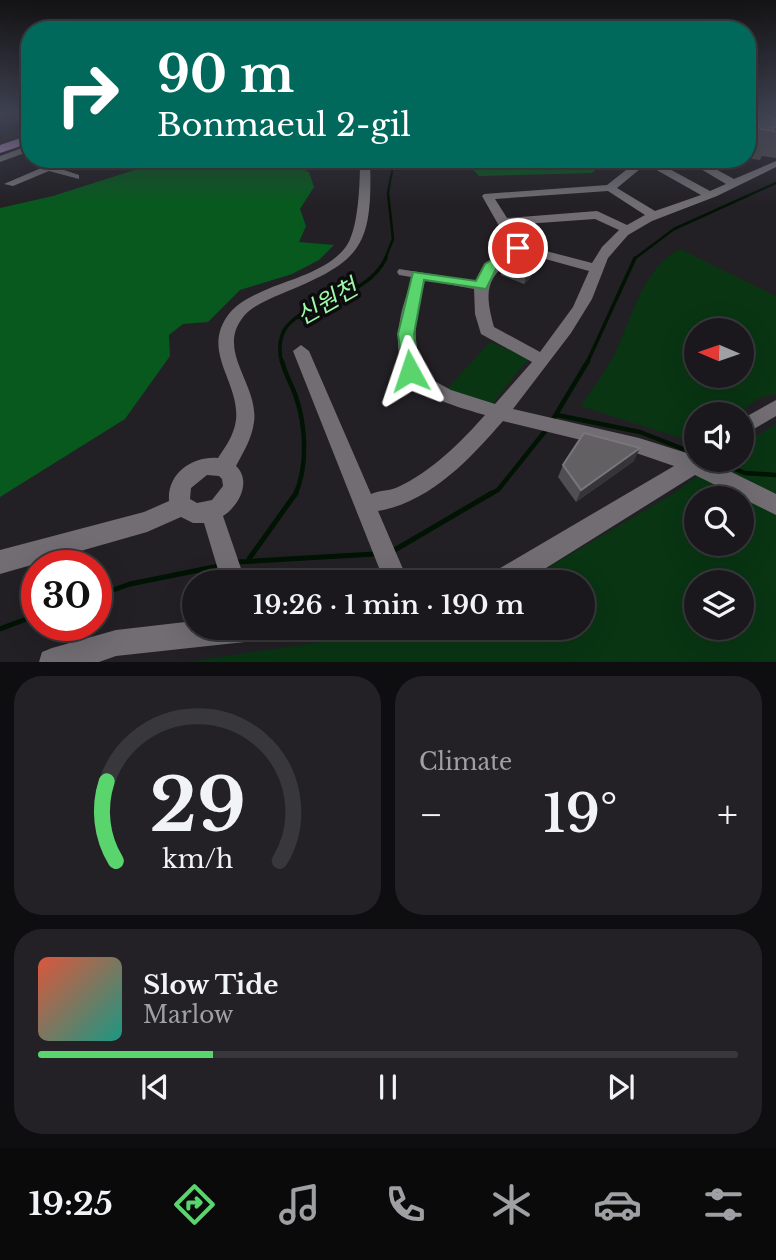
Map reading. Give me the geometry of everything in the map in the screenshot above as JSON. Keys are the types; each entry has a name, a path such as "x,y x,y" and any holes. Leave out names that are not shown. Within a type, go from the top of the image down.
{"main road":[{"path":"0,149 18,143"}],"street":[{"path":"0,159 21,151"},
{"path":"372,508 411,495 508,414 542,359 581,307 592,267 615,240 654,215 709,195 776,164"},
{"path":"9,184 49,168 75,177"},
{"path":"223,467 237,450 246,428 247,407 229,363 225,342 233,320 247,305 312,275 354,247 365,168"},
{"path":"605,189 634,168"},
{"path":"660,168 709,195"},
{"path":"706,168 733,183"},
{"path":"592,267 518,248 488,196 605,189 654,215"},
{"path":"504,222 597,215 628,230"},
{"path":"518,248 490,267 478,297 487,330 542,359"},
{"path":"481,286 411,274 406,334 410,371 441,393 575,434 641,446 684,459"},
{"path":"301,351 372,508 393,570"},
{"path":"754,421 776,407"},
{"path":"206,466 223,467 234,477 233,493 215,519 193,513 182,506 179,489 189,475 206,466"},
{"path":"520,570 684,471"},
{"path":"714,472 776,505"},
{"path":"0,562 147,522 182,506"},
{"path":"215,519 230,570"},
{"path":"52,662 92,656 116,643 182,636"}],"green space":[{"path":"141,168 299,168 309,172 314,187 300,209 306,226 299,242 334,245 319,260 292,274 240,290 208,322 183,324 169,335 170,356 125,419 0,497 0,208 53,196"},
{"path":"472,168 597,168 592,173 479,176"},
{"path":"680,249 776,296 776,394 754,402 684,402 684,439 581,406 612,358 640,294 667,257"},
{"path":"490,342 529,358 492,404 446,390"},
{"path":"776,424 776,661 187,662 334,640 595,640 595,570 544,570 684,486 684,556 754,556 754,486 684,486 703,472 754,472 754,438"}],"building":[{"path":"509,260 533,269 526,276 502,267"},
{"path":"584,433 640,448 581,490 563,465"}],"waterway":[{"name":"신원천","path":"391,178 393,168"},
{"name":"신원천","path":"385,259 393,239 388,193 391,176"},
{"path":"635,258 674,229 776,183"},
{"name":"신원천","path":"282,363 280,341 287,326 314,307 367,281 378,271 386,258"},
{"path":"588,362 635,258"},
{"name":"신원천","path":"282,361 296,397 304,433 304,459 295,494"},
{"path":"552,421 588,362"},
{"path":"557,415 640,432 684,449"},
{"path":"489,495 498,490 546,430"},
{"path":"742,472 776,475"},
{"path":"393,551 492,493"},
{"name":"신원천","path":"249,559 295,494"},
{"path":"237,562 375,554"},
{"path":"112,590 130,584 219,566"},
{"path":"0,629 21,621"}],"route":[{"path":"410,371 406,334 418,287 418,275 481,286 490,267 518,248"}]}
